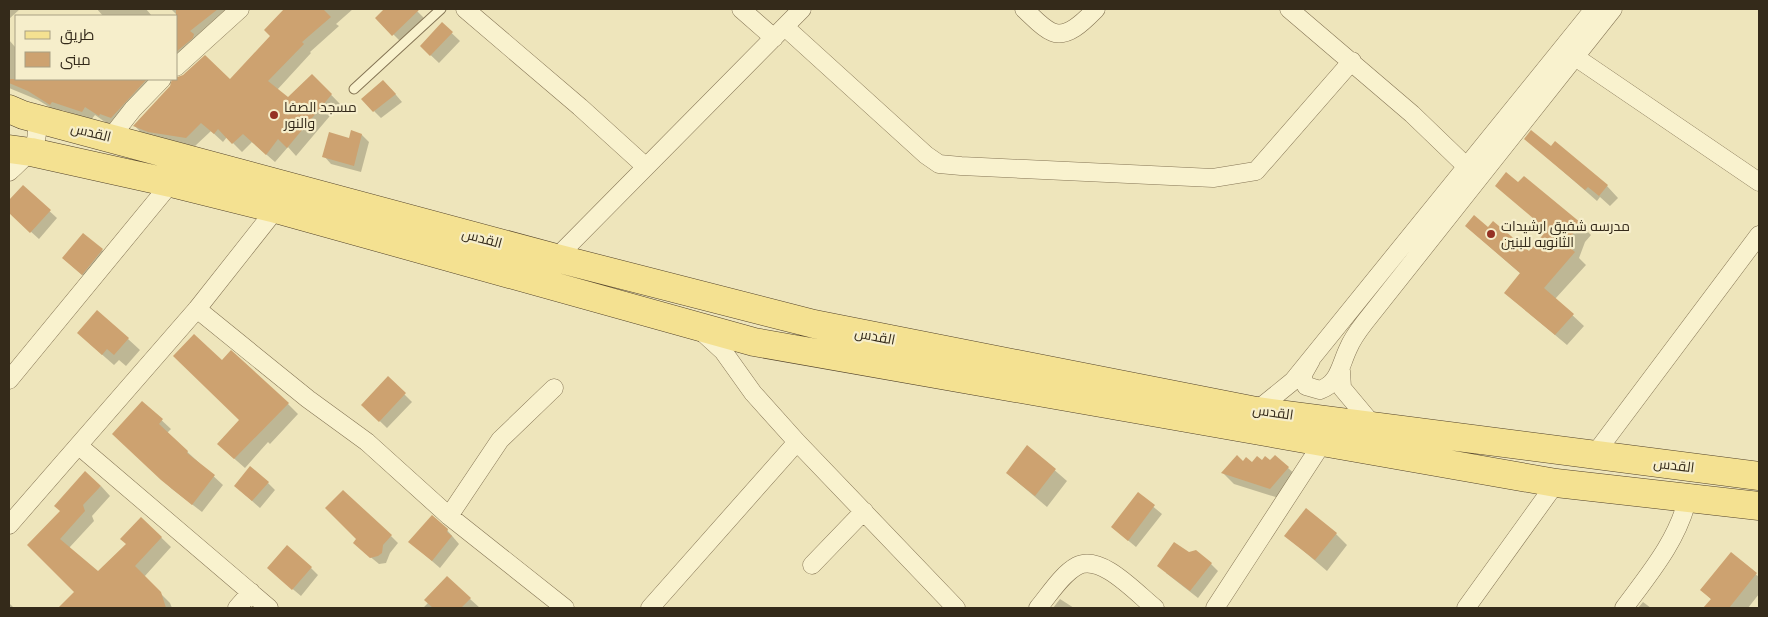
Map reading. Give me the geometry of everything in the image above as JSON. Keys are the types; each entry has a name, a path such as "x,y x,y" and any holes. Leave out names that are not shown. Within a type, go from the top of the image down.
{"main road":[{"name":"القدس","path":"9,109 35,118 556,258 814,324 1256,410 1759,476"},
{"name":"القدس","path":"20,151 171,183 276,209 754,342 1556,483 1759,506"}],"street":[{"path":"178,65 240,9"},
{"path":"465,9 580,107 645,166"},
{"path":"741,9 779,32 926,155 939,164 961,166 1213,178 1256,171 1352,61"},
{"path":"556,258 802,9"},
{"path":"1024,9 1052,32 1062,33 1070,30 1096,9"},
{"path":"1288,9 1352,61 1412,114 1466,166"},
{"path":"1311,360 1302,376 1306,386 1312,389 1326,388 1341,371 1353,339 1365,322 1569,53 1594,9"},
{"path":"1256,410 1293,381 1466,166 1569,53 1613,9"},
{"path":"1569,53 1759,182"},
{"path":"111,137 133,109 161,80"},
{"path":"9,172 20,151 37,141 38,133 35,118"},
{"path":"9,380 171,183"},
{"path":"9,526 197,309 276,209"},
{"path":"1594,455 1759,235"},
{"path":"197,309 308,399 367,442 449,516 565,608"},
{"path":"696,326 723,351 753,393 797,442 956,608"},
{"path":"741,376 745,355 754,342"},
{"path":"1341,371 1342,388 1373,425"},
{"path":"449,516 500,440 554,388"},
{"path":"650,608 797,442"},
{"path":"1215,608 1323,442"},
{"path":"79,446 269,608"},
{"path":"1466,608 1556,483"},
{"path":"1624,608 1668,548 1683,520 1688,497"},
{"path":"812,565 864,512"},
{"path":"1038,608 1071,570 1087,563 1106,567 1154,608"},
{"path":"237,608 251,592"}],"lane":[{"path":"354,89 441,9"}],"building":[{"path":"176,9 218,9 190,31 194,34 193,38 178,50 178,15 176,15"},
{"path":"284,9 323,9 331,17 302,42 304,44 268,81 288,97 312,74 332,94 287,148 278,139 266,155 243,134 232,144 218,129 214,134 201,123 186,138 148,132 133,126 170,86 172,80 178,80 178,77 183,75 205,55 230,79 270,36 264,30"},
{"path":"384,9 420,9 392,36 375,18"},
{"path":"442,22 453,32 430,56 420,46"},
{"path":"9,79 146,80 111,118 100,114 99,116 85,107 82,112 52,102 50,105 28,91 9,83"},
{"path":"383,80 396,94 373,112 361,99"},
{"path":"351,130 362,134 354,166 322,157 329,132 349,138"},
{"path":"1531,130 1551,146 1555,141 1608,185 1599,196 1588,187 1585,190 1524,139"},
{"name":"مدرسه شفيق ارشيدات الثانويه للبنين","path":"1506,172 1518,182 1524,176 1581,223 1574,231 1568,246 1575,252 1544,288 1574,314 1555,335 1504,293 1520,273 1465,226 1474,215 1488,227 1493,221 1529,251 1547,230 1495,186"},
{"path":"23,185 51,210 30,233 9,213 9,200"},
{"path":"83,233 103,249 82,275 62,258"},
{"path":"97,310 129,338 114,355 107,349 102,355 77,333"},
{"path":"194,334 222,360 231,350 289,403 234,459 217,444 239,420 173,356"},
{"path":"388,376 406,393 379,422 361,405"},
{"path":"142,401 163,419 159,424 188,451 187,453 215,475 192,505 161,480 112,434"},
{"path":"1027,445 1056,469 1035,496 1006,473"},
{"path":"1237,455 1243,461 1246,457 1252,462 1257,456 1262,460 1265,456 1270,460 1275,455 1289,467 1270,489 1221,473"},
{"path":"250,466 269,482 252,501 234,486"},
{"path":"85,471 101,486 83,505 85,511 60,539 98,571 126,544 120,539 141,517 162,537 135,566 161,592 166,608 58,608 74,592 27,545 60,511 54,506"},
{"path":"343,490 392,535 383,545 382,553 378,556 370,558 353,543 356,539 325,508"},
{"path":"1138,492 1155,505 1128,541 1111,527"},
{"path":"1306,508 1337,533 1315,560 1284,536"},
{"path":"432,515 448,529 447,532 452,536 432,561 408,542"},
{"path":"1174,542 1189,552 1196,550 1212,563 1190,591 1157,566"},
{"path":"287,545 312,567 292,590 267,568"},
{"path":"1731,552 1757,573 1729,608 1703,608 1711,599 1700,590"},
{"path":"447,576 471,598 461,608 433,608 424,600"}],"place":[{"name":"مسجد الصفا والنور","path":"274,115"},
{"name":"مدرسه شفيق ارشيدات الثانويه للبنين","path":"1491,234"}]}
